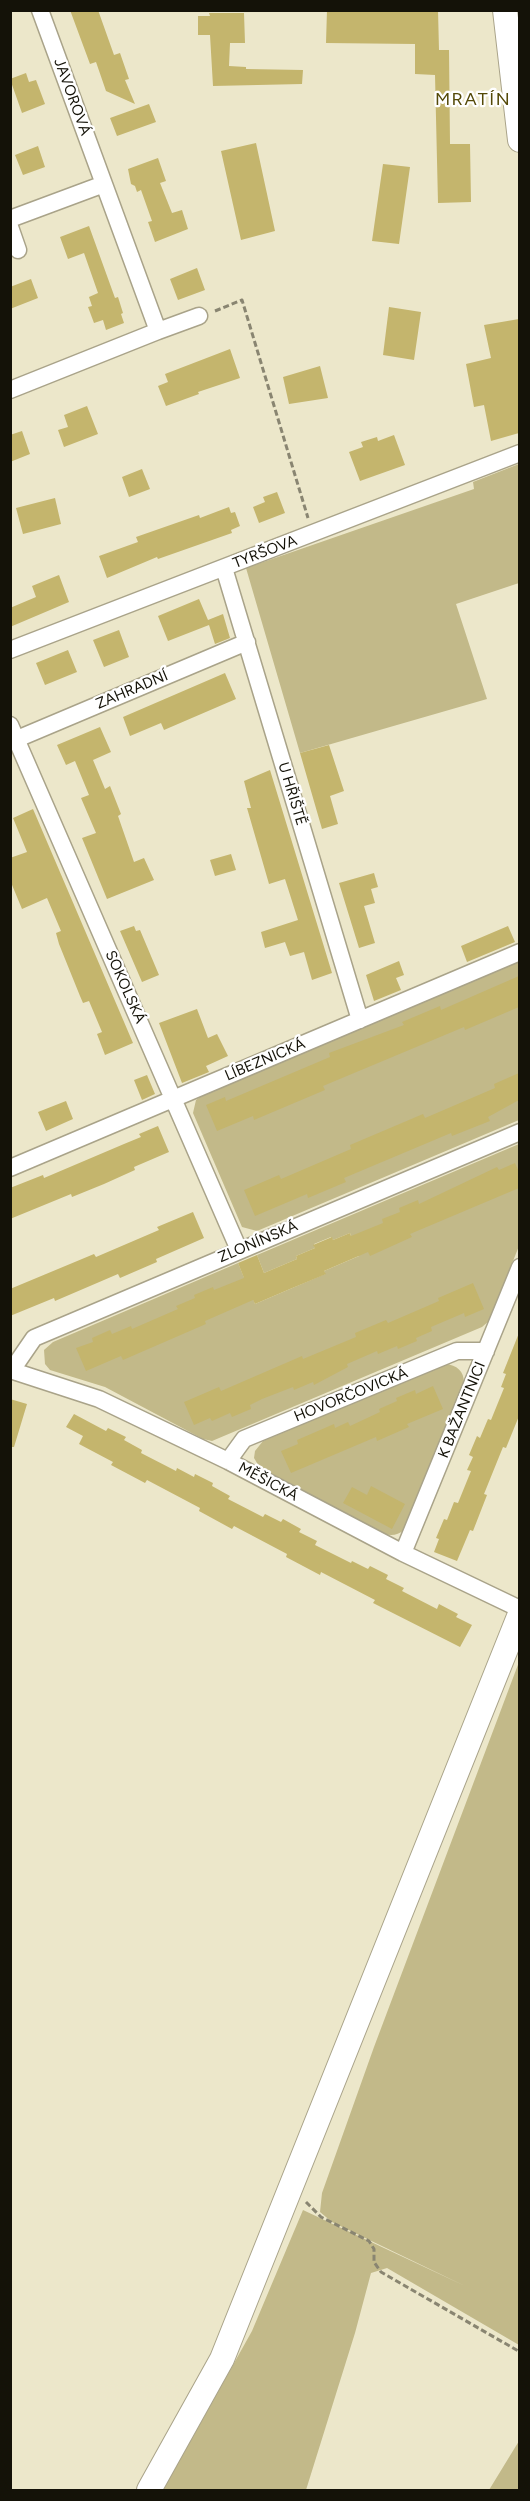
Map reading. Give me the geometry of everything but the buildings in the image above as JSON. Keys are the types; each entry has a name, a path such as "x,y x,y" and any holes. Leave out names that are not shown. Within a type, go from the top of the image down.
{"main road":[{"path":"505,10 518,94 519,140"},
{"path":"149,2490 222,2359 519,1614"}],"street":[{"name":"JAVOROVÁ","path":"40,10 158,331"},
{"path":"10,219 104,184"},
{"path":"10,227 18,250"},
{"path":"10,390 199,316"},
{"name":"TYRŠOVA","path":"10,650 519,453"},
{"name":"U HŘIŠTĚ","path":"224,567 360,1020"},
{"name":"ZAHRADNÍ","path":"14,732 247,642"},
{"name":"SOKOLSKÁ","path":"14,732 239,1250"},
{"name":"LÍBEZNICKÁ","path":"10,1168 519,952"},
{"name":"ZLONÍNSKÁ","path":"11,1370 34,1338 519,1132"},
{"name":"K BAŽANTNICI","path":"403,1553 519,1267"},
{"name":"HOVORČOVICKÁ","path":"228,1461 244,1439 458,1351 486,1352"},
{"name":"MĚŠICKÁ","path":"11,1370 99,1399 228,1461 403,1553 519,1609"}],"path":[{"path":"199,316 242,300 313,534"},
{"path":"288,2194 306,2202 321,2217 369,2241 374,2249 374,2262 381,2272 519,2352"}],"shaded area":[{"path":"519,464 519,583 456,604 487,699 300,753 246,568 474,489 473,482"},
{"path":"519,960 519,1120 257,1231 242,1227 193,1113 196,1100 203,1095"},
{"path":"519,1144 519,1246 489,1321 482,1327 212,1441 203,1439 105,1387 50,1370 45,1364 44,1350 53,1342 238,1263 255,1304 325,1274 324,1271 359,1256 350,1233 314,1244 315,1248 296,1256 297,1259 264,1273 257,1255"},
{"path":"445,1364 459,1369 464,1383 404,1530 399,1533 384,1534 260,1468 254,1458 255,1451 263,1441"},
{"path":"519,1662 519,2345 387,2268 371,2273 355,2333 306,2490 163,2490 252,2331 303,2210 465,2286 332,2222 320,2212 322,2193 374,2047"},
{"path":"519,2441 519,2490 489,2490"}],"district":[{"name":"MRATÍN","path":"473,100"}]}
